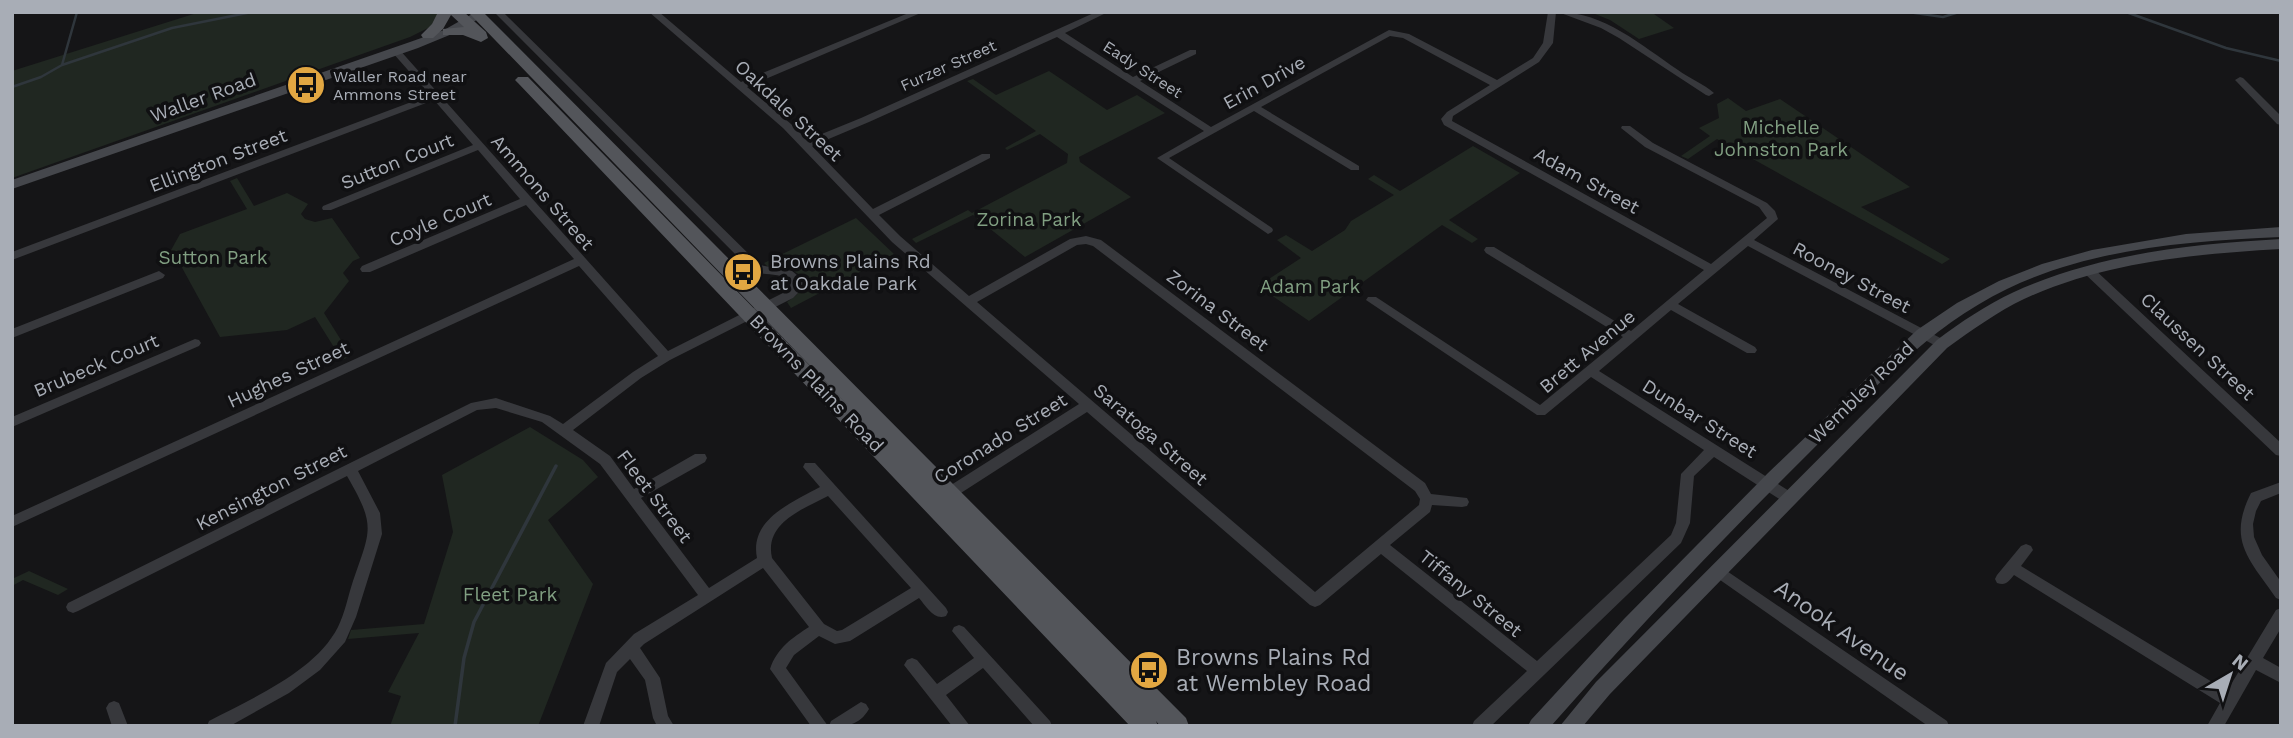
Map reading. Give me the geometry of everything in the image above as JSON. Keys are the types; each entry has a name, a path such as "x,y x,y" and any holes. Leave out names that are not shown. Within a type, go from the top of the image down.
{"main road":[{"path":"428,35 441,23 445,12"},
{"name":"Waller Road","path":"400,48 470,15"},
{"name":"Waller Road","path":"12,185 448,32 470,15"},
{"name":"Browns Plains Road","path":"470,15 942,499 1177,726"},
{"name":"Browns Plains Road","path":"470,15 485,40 758,311"},
{"path":"448,32 465,31 485,40"},
{"name":"Wembley Road","path":"1538,726 1585,672 1767,484 1922,334 1946,315 2002,284 2088,254 2169,239 2281,232"},
{"name":"Wembley Road","path":"1570,726 1603,688 1942,344 1989,311 2051,282 2088,270 2195,249 2281,244"},
{"name":"Browns Plains Road","path":"942,499 1146,726"}],"street":[{"name":"Oakdale Street","path":"653,12 804,145 896,239"},
{"path":"740,86 919,12"},
{"name":"Furzer Street","path":"804,145 1104,12"},
{"path":"1432,119 1446,119 1530,65 1548,43 1552,12"},
{"path":"1562,12 1596,20 1611,28 1690,83 1709,93"},
{"name":"Browns Plains Road","path":"499,14 756,268 787,272 795,276 797,285 793,292 758,311"},
{"name":"Eady Street","path":"1058,33 1211,131"},
{"name":"Erin Drive","path":"1268,230 1162,158 1389,33 1406,36 1498,85"},
{"name":"Ammons Street","path":"400,48 436,96 666,357"},
{"path":"1133,81 1194,52"},
{"path":"2240,80 2281,122"},
{"name":"Ellington Street","path":"12,256 436,96"},
{"path":"1254,107 1355,168"},
{"name":"Adam Street","path":"1446,119 1448,123 1713,270"},
{"path":"1626,128 1649,145 1763,205 1771,213"},
{"name":"Sutton Court","path":"327,208 480,146"},
{"path":"872,214 986,156"},
{"name":"Coyle Court","path":"366,269 527,200"},
{"name":"Brett Avenue","path":"1372,300 1541,412 1747,242 1773,219 1771,213"},
{"name":"Saratoga Street","path":"896,239 1315,601 1381,546"},
{"name":"Zorina Street","path":"968,302 1074,242 1086,240 1097,243 1420,487 1427,499"},
{"name":"Rooney Street","path":"1747,242 1942,344"},
{"path":"1490,250 1632,337"},
{"name":"Hughes Street","path":"12,523 580,261"},
{"name":"Claussen Street","path":"2088,270 2281,451"},
{"path":"12,334 159,275"},
{"path":"1670,305 1751,350"},
{"path":"563,430 666,357 758,311"},
{"name":"Brubeck Court","path":"12,422 195,343"},
{"name":"Dunbar Street","path":"1590,371 1789,498"},
{"name":"Fleet Street","path":"486,403 496,403 546,419 605,460 706,595"},
{"name":"Kensington Street","path":"73,607 475,406 486,403"},
{"name":"Coronado Street","path":"942,499 1088,405"},
{"path":"1480,726 1676,540 1683,523 1688,474 1713,450"},
{"path":"632,496 700,458"},
{"path":"810,467 941,612"},
{"path":"215,726 288,685 310,669 341,635 377,534 374,509 350,469"},
{"path":"2281,487 2256,497 2244,524 2248,543 2281,594"},
{"path":"830,488 768,528 762,539 761,551 765,560 819,628 835,638 845,636 920,589"},
{"path":"1381,546 1425,508 1427,499 1462,502"},
{"name":"Tiffany Street","path":"1381,546 1536,670"},
{"path":"2002,579 2026,550"},
{"path":"591,726 611,668 630,647 660,623 765,560"},
{"path":"2012,567 2230,701"},
{"name":"Anook Avenue","path":"1718,571 1941,726"},
{"path":"2215,726 2281,614"},
{"path":"819,628 786,652 779,659 778,669 782,679 820,726"},
{"path":"959,631 1044,726"},
{"path":"630,647 652,678 661,718 666,726"},
{"path":"936,694 985,659"},
{"path":"2255,661 2281,676"},
{"path":"912,665 962,726"},
{"path":"114,708 120,726"},
{"path":"837,726 861,709"}],"green space":[{"path":"200,12 439,12 432,26 410,37 12,178 12,71"},
{"path":"1590,12 1651,12 1674,28 1639,39 1610,20"},
{"name":"Zorina Park","path":"1049,71 1107,110 1137,95 1165,113 1079,157 1080,162 1131,197 1025,257 973,215 916,243 912,239 968,210 972,213 1067,163 1068,154 1040,134 1007,150 1005,148 1036,131 967,81 973,79 996,95"},
{"name":"Michelle Johnston Park","path":"1728,98 1746,111 1780,99 1910,187 1861,207 1950,259 1942,264 1717,139 1688,159 1681,156 1710,136 1699,128 1719,118 1717,104"},
{"name":"Adam Park","path":"1473,146 1520,173 1449,220 1478,239 1472,243 1442,225 1309,321 1258,286 1301,258 1277,240 1286,235 1312,251 1345,230 1351,221 1394,195 1368,179 1374,175 1400,191"},
{"name":"Sutton Park","path":"237,178 254,206 287,193 308,204 301,214 305,219 315,222 332,218 360,258 353,261 343,273 349,281 324,313 351,356 342,360 315,317 287,330 220,337 180,264 165,261 180,234 247,209 230,181"},
{"path":"856,218 894,254 791,308 787,302 801,289 803,277 786,266 768,267 764,263"},
{"name":"Fleet Park","path":"530,427 583,460 598,477 548,520 593,584 538,726 390,726 401,696 388,692 419,633 348,639 351,630 424,624 453,532 442,475"},
{"path":"29,571 68,589 58,595 23,580 12,586 12,579"}],"waterway":[{"path":"62,65 77,12"},
{"path":"62,65 172,28 252,12"},
{"path":"1908,12 1943,17 1959,12"},
{"path":"2126,12 2226,48 2281,61"},
{"path":"12,87 41,77 62,65"},
{"path":"455,726 464,658 474,622 556,466"}],"place":[{"name":"Waller Road near Ammons Street","path":"306,85"},
{"name":"Browns Plains Rd at Oakdale Park","path":"743,272"},
{"name":"Browns Plains Rd at Wembley Road","path":"1149,670"}]}
